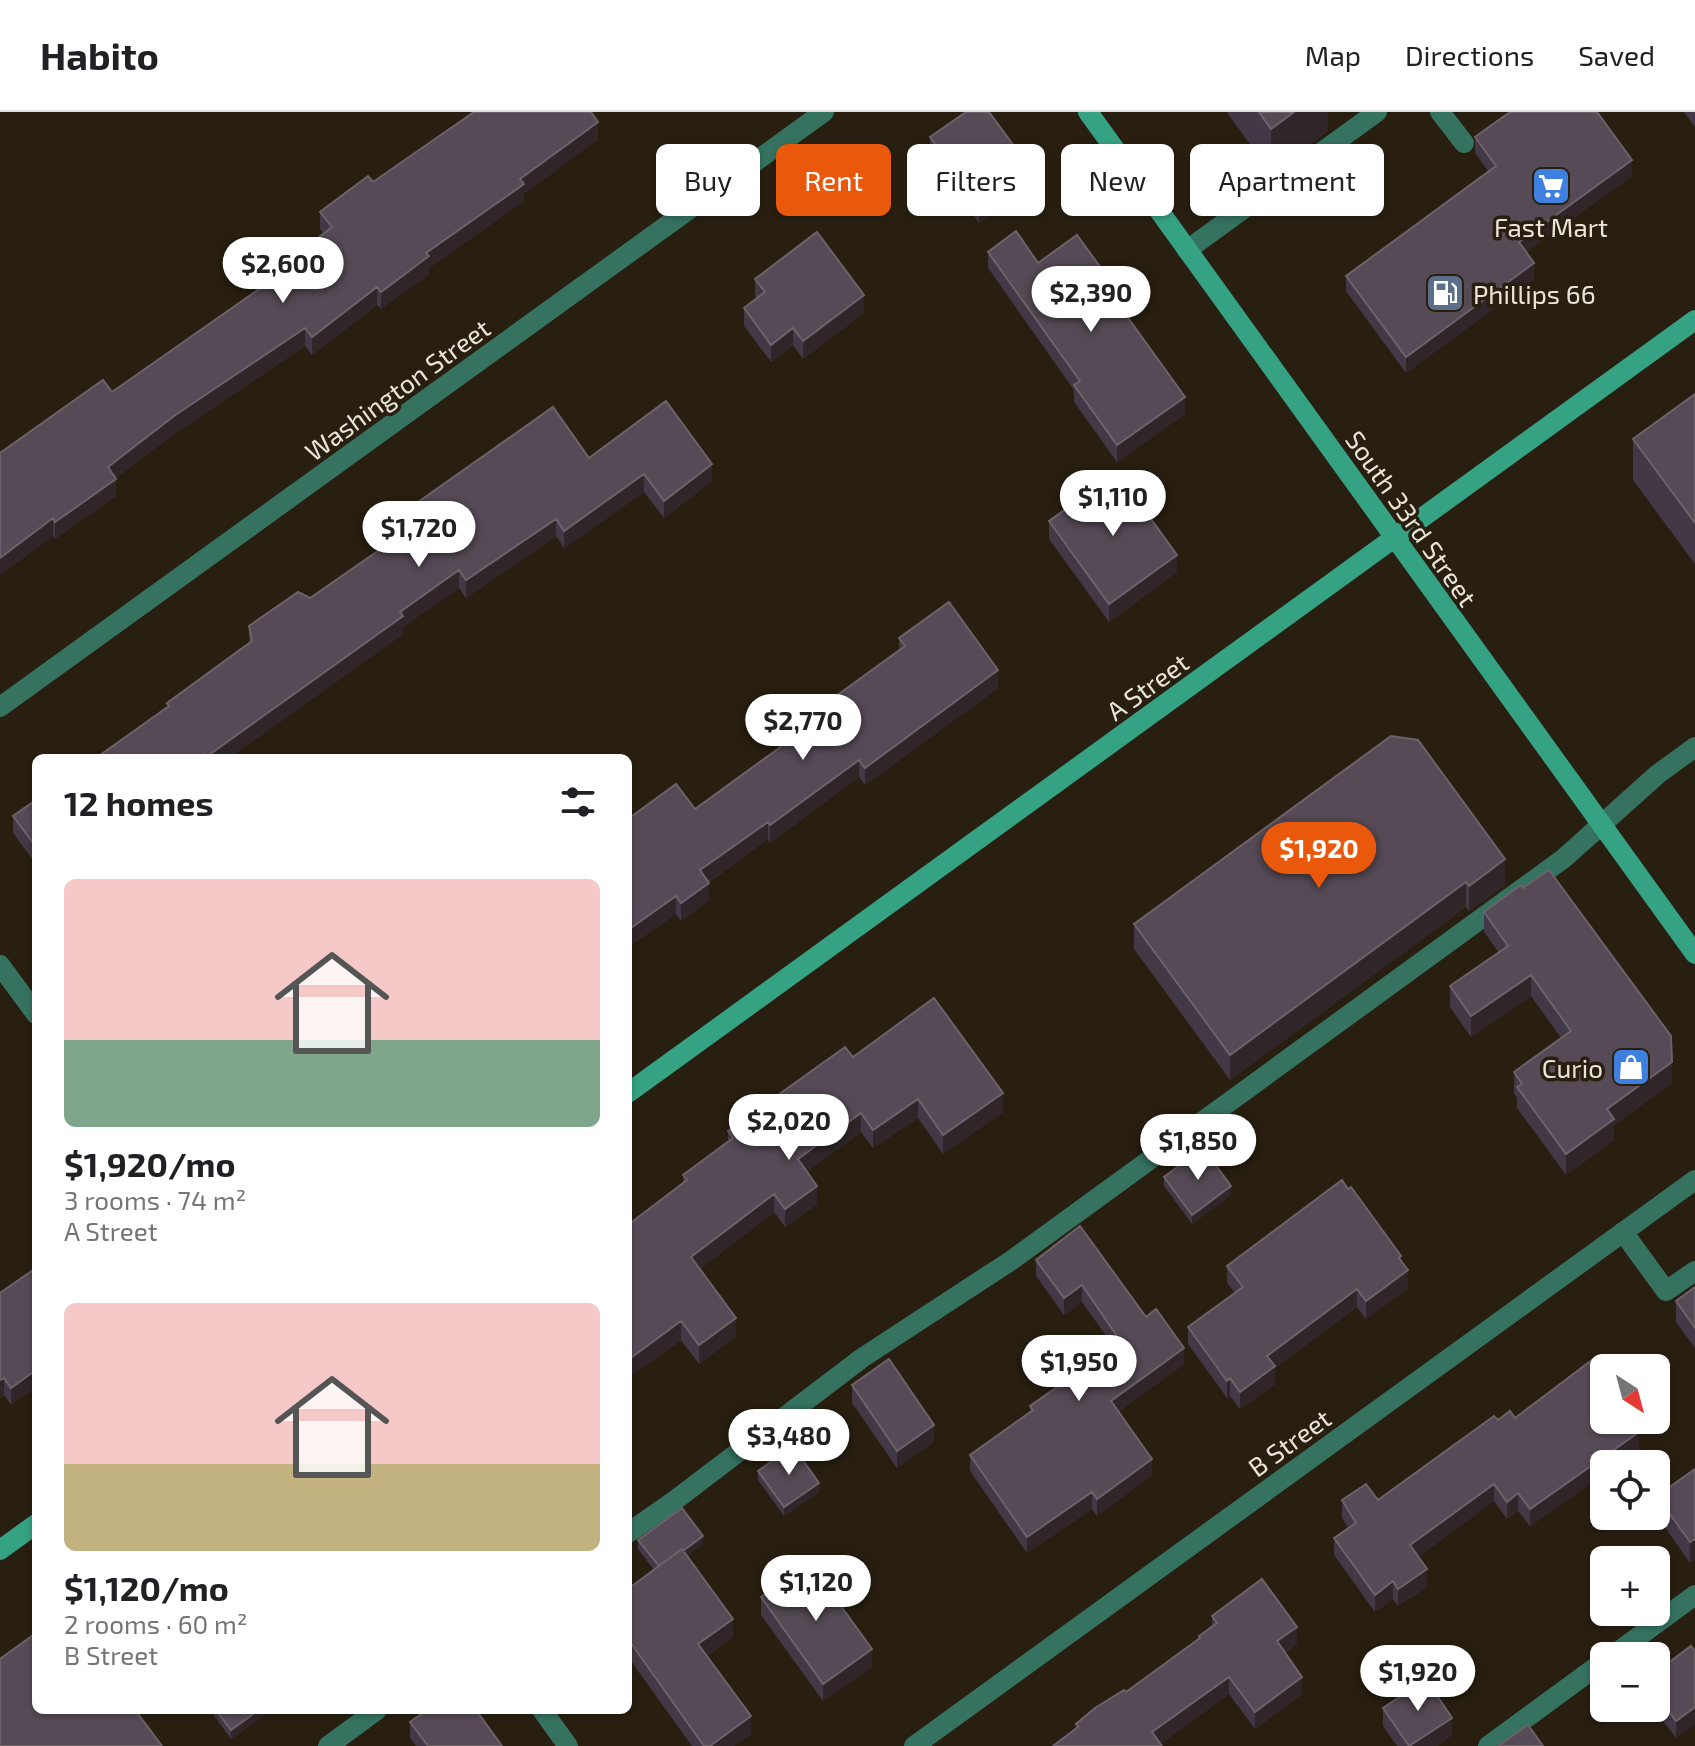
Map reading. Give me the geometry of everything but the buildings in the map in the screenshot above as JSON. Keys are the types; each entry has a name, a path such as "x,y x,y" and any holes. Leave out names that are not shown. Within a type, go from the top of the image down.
{"main road":[{"name":"South 33rd Street","path":"1088,112 1695,954"},
{"name":"A Street","path":"632,1090 1695,320"},
{"path":"0,1550 32,1527"}],"street":[{"name":"Washington Street","path":"0,707 824,112"},
{"path":"1187,250 1377,112"},
{"path":"1440,112 1464,143"},
{"path":"632,1530 862,1358 1012,1260 1563,859 1658,774 1695,747"},
{"path":"0,965 32,1009"},
{"name":"B Street","path":"914,1746 1695,1180"},
{"path":"1623,1232 1666,1291 1695,1271"},
{"path":"1631,1642 1695,1595"},
{"path":"1488,1746 1590,1671"},
{"path":"328,1746 372,1714"},
{"path":"545,1714 568,1746"}],"place":[{"name":"Fast Mart","path":"1551,186"},
{"name":"Phillips 66","path":"1445,293"},
{"name":"Curio","path":"1631,1067"}]}
